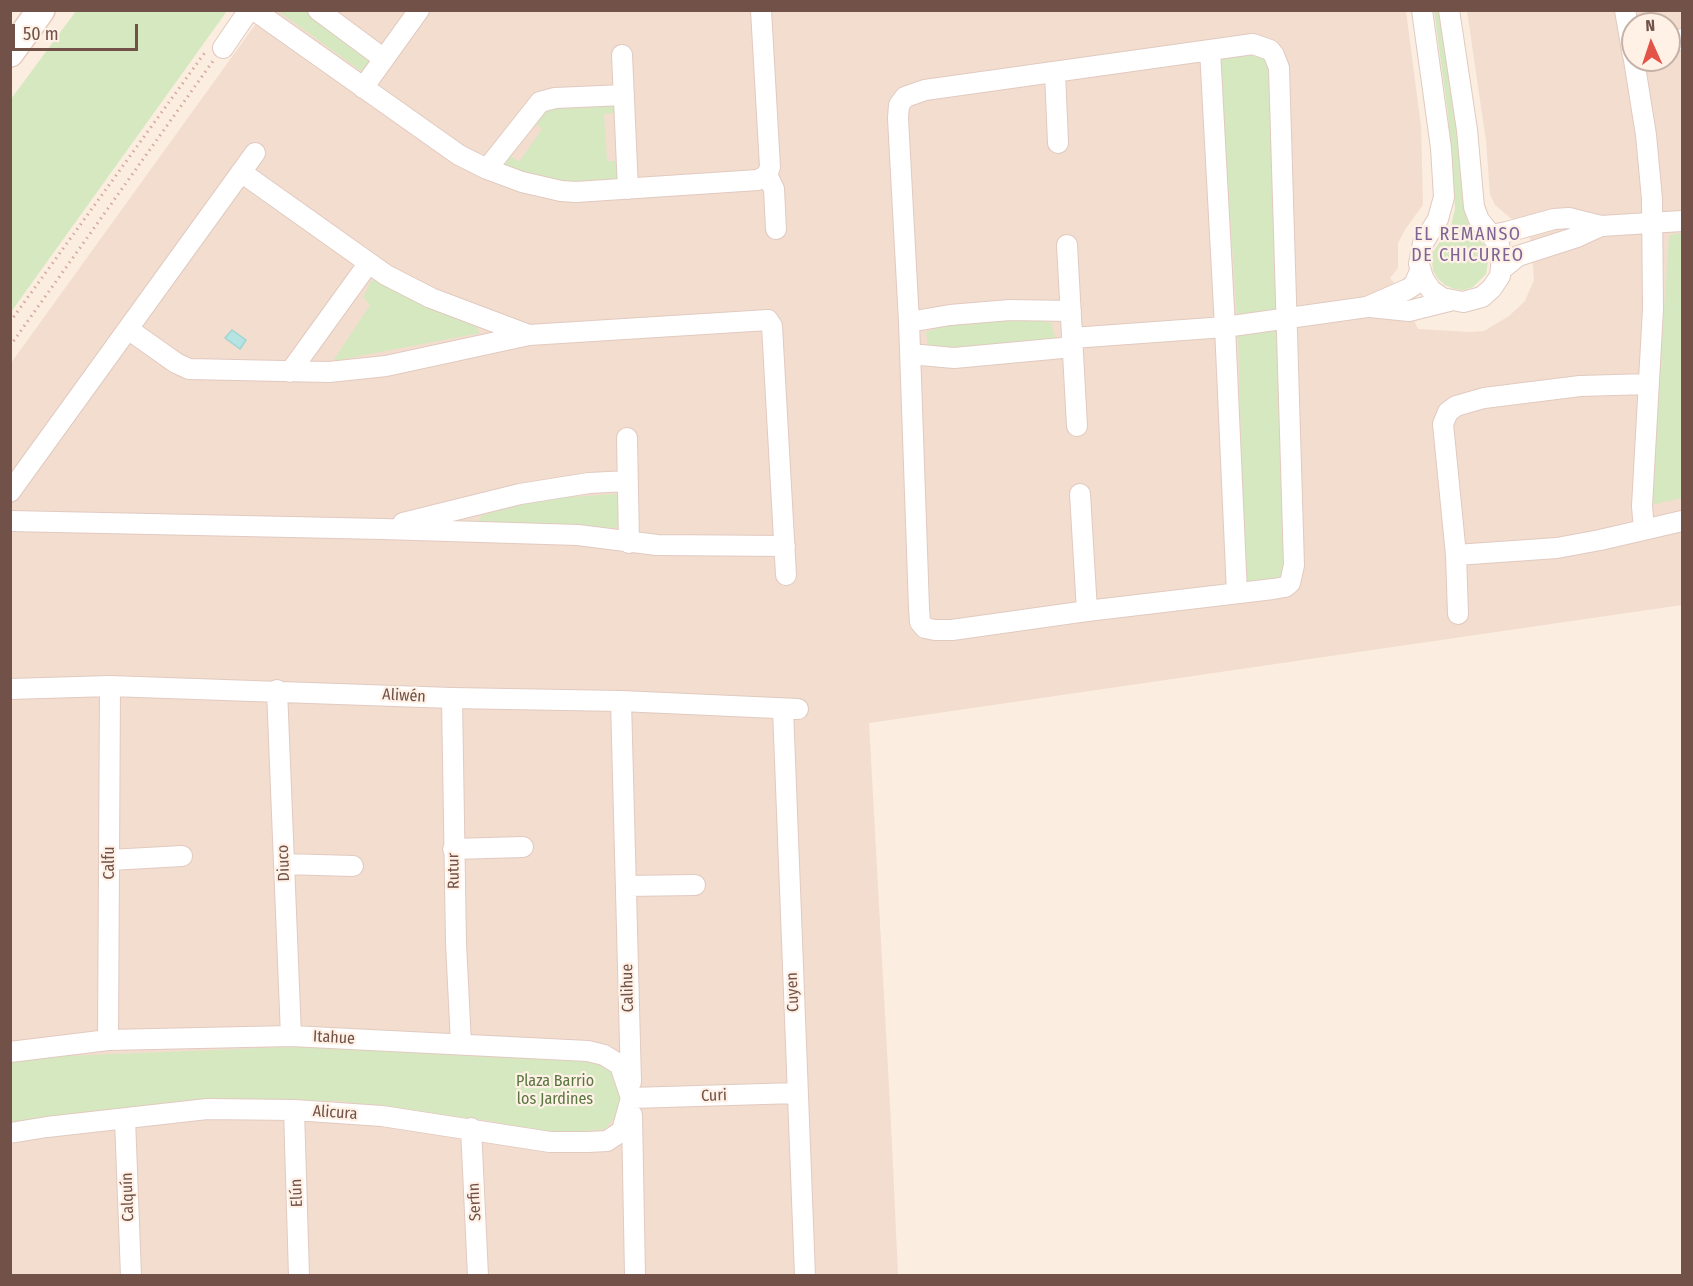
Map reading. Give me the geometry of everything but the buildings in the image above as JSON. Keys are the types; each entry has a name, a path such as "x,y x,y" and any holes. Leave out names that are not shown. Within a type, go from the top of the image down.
{"street":[{"path":"10,53 41,10"},
{"path":"215,48 249,10"},
{"path":"254,10 459,155 487,170 522,182 561,191 758,180 767,175 770,167 761,10"},
{"path":"318,10 384,59"},
{"path":"363,88 420,10"},
{"path":"1367,307 1414,285 1420,272 1421,250 1438,219 1444,197 1441,148 1422,10"},
{"path":"910,354 954,358 1286,320 1367,307 1409,310 1449,301 1464,302 1482,297 1496,283 1502,269 1501,251 1479,220 1474,207 1467,130 1449,10"},
{"path":"1259,45 1270,50 1277,61 1294,565 1290,583 1285,587 952,630 925,628 920,622 909,322 898,118 900,105 905,97 915,92 1210,50 1259,45"},
{"path":"1210,50 1226,327 1237,593"},
{"path":"622,55 628,189"},
{"path":"1054,72 1058,143"},
{"path":"1636,72 1646,135 1653,222 1653,309 1642,506 1644,530"},
{"path":"487,170 540,102 555,98 624,94"},
{"path":"10,492 255,153"},
{"path":"241,172 368,264 431,298 529,335"},
{"path":"767,175 774,189 776,228"},
{"path":"1491,235 1554,219 1569,219 1601,226 1683,221"},
{"path":"1502,269 1518,256 1577,237 1601,226"},
{"path":"1067,245 1077,426"},
{"path":"290,372 368,264"},
{"path":"1420,272 1431,290 1449,301"},
{"path":"909,322 950,315 1010,310 1071,311"},
{"path":"128,329 176,363 189,369 347,372 458,352 529,335 768,320 772,326 786,575"},
{"path":"1458,614 1456,555 1443,424 1452,408 1484,398 1525,393 1610,384 1649,384"},
{"path":"627,438 629,543"},
{"path":"382,529 520,494 589,483 628,482"},
{"path":"1080,494 1087,611"},
{"path":"1456,555 1557,548 1683,520"},
{"path":"10,521 578,535 657,545 784,546"},
{"name":"Aliwén","path":"10,689 110,686 277,690 791,709"},
{"name":"Calfu","path":"108,1040 110,686"},
{"name":"Diuco","path":"277,690 291,1036"},
{"name":"Rutur","path":"452,698 453,849 461,1044"},
{"name":"Calihue","path":"621,701 635,1275"},
{"name":"Cuyen","path":"791,709 796,1093 805,1275"},
{"path":"453,849 523,847"},
{"path":"110,860 182,856"},
{"path":"284,864 353,866"},
{"path":"626,886 695,885"},
{"name":"Itahue","path":"10,1052 108,1040 291,1036 576,1050 604,1055 620,1065 631,1098"},
{"name":"Curi","path":"631,1098 796,1093"},
{"name":"Alicura","path":"10,1133 207,1109 294,1110 382,1116 550,1142 607,1141 622,1131 631,1098"},
{"name":"Elún","path":"294,1110 299,1275"},
{"name":"Calquín","path":"125,1119 131,1275"},
{"name":"Serfin","path":"471,1128 478,1275"}],"path":[{"path":"10,322 215,48"},
{"path":"10,346 215,48"}],"shaded area":[{"path":"265,11 1406,11 1421,127 1423,205 1398,243 1398,268 1390,278 1402,292 1418,329 1469,332 1484,331 1509,316 1525,301 1534,280 1531,240 1521,227 1495,205 1490,194 1486,141 1467,11 1682,11 1682,605 869,723 898,1275 11,1276 11,363"}],"green space":[{"path":"1439,10 1450,73 1466,217 1470,229 1486,247 1489,256 1486,274 1473,287 1464,290 1454,289 1438,279 1433,271 1432,261 1433,252 1451,226 1455,209 1448,115 1434,11"},
{"path":"76,11 227,11 11,312 11,99"},
{"path":"278,11 308,11 376,60 365,74"},
{"path":"1257,51 1271,63 1286,579 1245,584 1238,332 1219,53"},
{"path":"613,105 616,113 604,114 607,161 619,161 619,175 615,181 562,184 506,168 505,164 509,155 519,162 542,129 533,122 545,108"},
{"path":"1682,233 1682,498 1651,505 1669,235"},
{"path":"378,280 414,300 472,321 480,333 333,361 370,305 363,297 371,281"},
{"path":"1010,315 1051,323 1056,340 1013,346 928,349 926,332 953,322"},
{"path":"614,494 620,497 621,523 615,528 477,523 482,515 544,499"},
{"name":"Plaza Barrio los Jardines","path":"408,1042 585,1053 622,1076 623,1109 605,1129 554,1134 489,1121 340,1101 198,1102 11,1127 10,1061 66,1056"}],"water":[{"path":"232,330 246,340 240,349 225,338"}],"district":[{"name":"EL REMANSO DE CHICUREO","path":"1468,245"}]}
